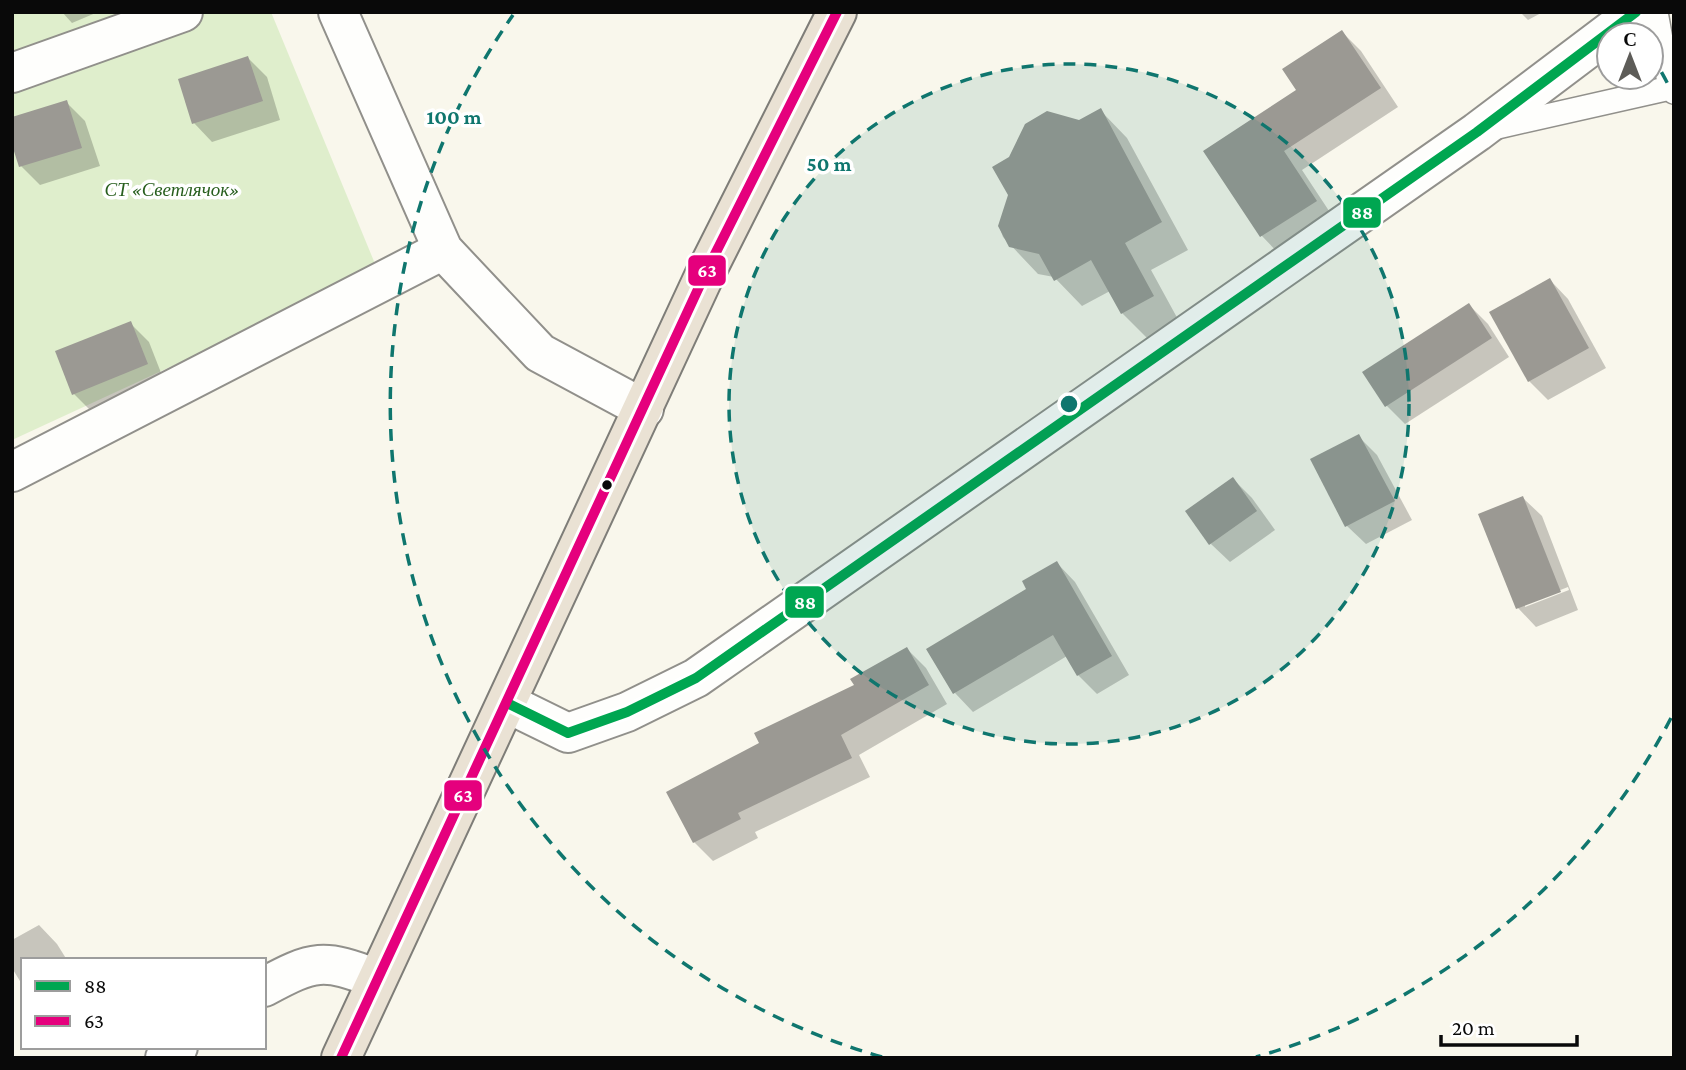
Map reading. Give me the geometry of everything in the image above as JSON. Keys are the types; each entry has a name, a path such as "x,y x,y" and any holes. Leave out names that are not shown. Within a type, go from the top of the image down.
{"highway":[{"path":"341,1058 706,272 837,12"}],"street":[{"path":"12,73 183,12"},
{"path":"338,12 443,250 540,353 644,409"},
{"path":"507,703 568,733 627,712 696,678 1477,132 1636,12"},
{"path":"12,472 443,250"},
{"path":"266,986 301,967 339,964 377,979"}],"lane":[{"path":"1477,132 1672,90 1656,12"}],"green space":[{"name":"СТ «Светлячок»","path":"12,12 271,12 378,271 12,440"}],"building":[{"path":"1342,30 1381,88 1284,151 1317,201 1260,237 1203,151 1296,90 1282,69"},
{"path":"248,56 263,101 192,124 178,79"},
{"path":"67,100 82,148 19,167 12,145 12,117"},
{"path":"1101,108 1162,222 1125,243 1154,296 1121,314 1091,260 1054,281 1039,254 1009,247 998,226 1008,195 992,167 1009,157 1025,124 1047,111 1079,120"},
{"path":"1550,278 1589,348 1528,382 1489,312"},
{"path":"1469,303 1492,338 1385,407 1362,372"},
{"path":"131,321 148,364 72,395 55,351"},
{"path":"1359,434 1395,501 1345,527 1310,459"},
{"path":"1233,477 1257,511 1209,545 1185,511"},
{"path":"1523,496 1561,592 1516,609 1478,514"},
{"path":"1057,561 1112,656 1077,676 1053,635 953,694 926,649 1026,589 1022,581"},
{"path":"907,647 929,685 841,735 852,758 738,813 741,819 693,843 666,792 759,743 754,733 854,685 850,679"}],"transit line":[{"name":"63","path":"341,1058 706,272 837,12"},
{"name":"88","path":"507,703 568,733 627,712 696,678 1477,132 1636,12"}]}
